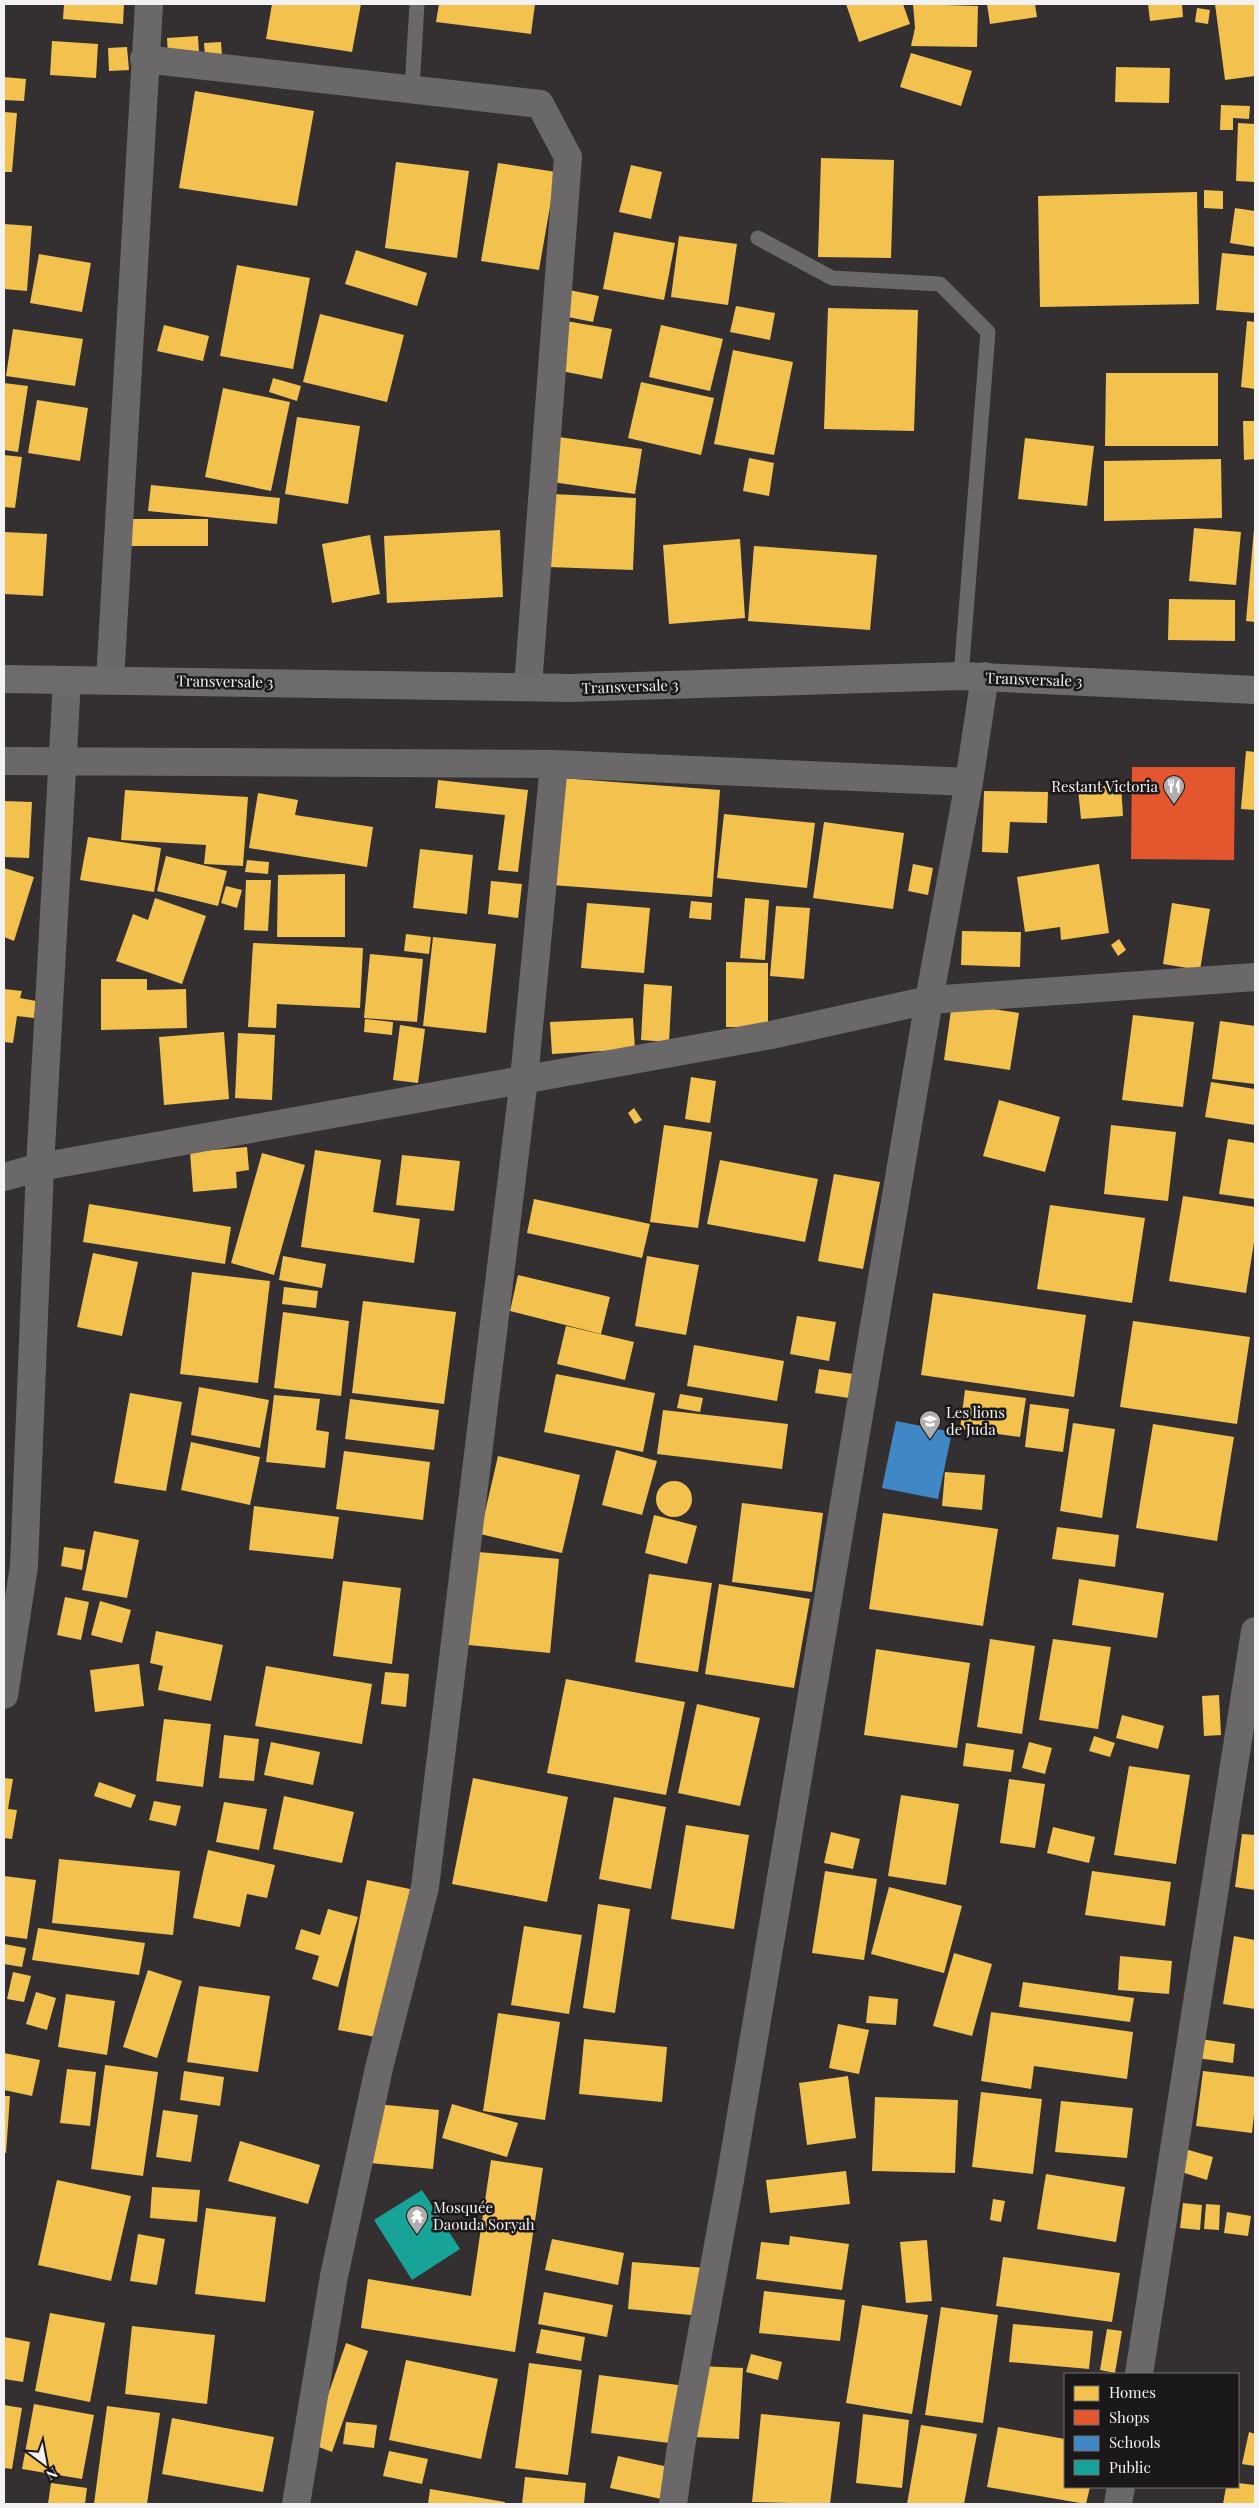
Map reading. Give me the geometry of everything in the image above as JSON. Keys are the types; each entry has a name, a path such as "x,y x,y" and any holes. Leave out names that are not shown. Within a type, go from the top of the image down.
{"main road":[{"name":"Transversale 3","path":"4,679 571,688 973,676 1255,690"}],"street":[{"path":"110,680 144,59 149,4"},
{"path":"144,59 540,104 568,157 528,686"},
{"path":"673,2504 680,2447 732,2170 929,1000 969,782 973,676"},
{"path":"4,1695 24,1566 40,1167 67,680"},
{"path":"4,761 62,759 554,764 969,782"},
{"path":"296,2504 334,2276 379,2068 425,1887 524,1078 554,764"},
{"path":"4,1177 40,1167 771,1034 929,1000 1255,977"},
{"path":"1138,2373 1255,1633"},
{"path":"1118,2504 1121,2488"}],"lane":[{"path":"412,88 417,4"},
{"path":"758,238 832,278 940,284 988,332 973,676"}],"building: Homes":[{"path":"64,4 124,4 123,24 63,19"},
{"path":"272,4 361,4 352,52 266,39"},
{"path":"439,4 535,4 531,34 436,22"},
{"path":"846,4 903,4 910,24 859,42"},
{"path":"913,4 978,6 977,47 911,46 915,28"},
{"path":"987,4 1035,4 1037,17 990,24"},
{"path":"1148,4 1182,4 1183,17 1150,21"},
{"path":"1215,4 1255,4 1255,76 1225,80"},
{"path":"1197,8 1210,10 1208,24 1195,22"},
{"path":"198,36 199,54 168,56 167,38"},
{"path":"52,41 98,44 96,78 50,75"},
{"path":"221,42 222,56 205,57 204,43"},
{"path":"127,47 129,70 109,71 108,48"},
{"path":"911,53 972,71 961,106 900,87"},
{"path":"1116,67 1170,68 1169,103 1115,102"},
{"path":"4,77 26,79 24,101 4,100"},
{"path":"195,91 314,111 297,206 179,188"},
{"path":"1221,105 1250,106 1249,119 1233,118 1233,130 1220,130"},
{"path":"4,112 17,113 12,172 4,172"},
{"path":"1238,123 1255,124 1255,182 1236,181"},
{"path":"821,158 894,160 891,258 818,257"},
{"path":"396,162 469,171 457,258 385,248"},
{"path":"498,163 556,172 539,270 481,261"},
{"path":"631,165 662,172 651,219 619,212"},
{"path":"1204,190 1223,191 1223,209 1204,208"},
{"path":"1197,192 1199,304 1040,307 1038,196"},
{"path":"1235,208 1255,211 1255,247 1230,243"},
{"path":"4,224 32,226 27,291 4,289"},
{"path":"614,232 675,243 664,300 603,289"},
{"path":"679,236 737,244 728,305 671,297"},
{"path":"356,250 427,273 417,306 345,284"},
{"path":"1222,253 1255,256 1255,313 1216,310"},
{"path":"39,254 91,263 82,312 30,303"},
{"path":"237,265 310,278 293,369 220,356"},
{"path":"569,290 599,296 593,322 563,316"},
{"path":"736,306 775,313 770,340 730,332"},
{"path":"828,308 918,310 914,431 824,429"},
{"path":"320,314 404,335 387,402 303,382"},
{"path":"566,321 612,329 602,379 556,370"},
{"path":"1247,321 1255,322 1255,389 1241,387"},
{"path":"164,325 209,336 203,361 157,351"},
{"path":"661,325 723,339 710,391 649,377"},
{"path":"13,329 83,339 75,386 6,376"},
{"path":"733,350 793,362 774,455 714,444"},
{"path":"1106,373 1218,373 1218,446 1105,446"},
{"path":"273,378 301,386 297,401 269,392"},
{"path":"641,382 714,398 701,455 628,438"},
{"path":"4,383 28,386 18,452 4,450"},
{"path":"223,388 290,402 271,491 205,477"},
{"path":"37,400 88,408 80,461 28,453"},
{"path":"297,417 360,426 348,504 285,494"},
{"path":"1243,421 1255,421 1255,459 1244,460"},
{"path":"559,437 642,449 635,494 552,482"},
{"path":"1025,438 1094,446 1087,506 1018,499"},
{"path":"4,455 22,457 15,508 4,507"},
{"path":"749,458 774,463 769,496 743,491"},
{"path":"1221,459 1222,518 1104,521 1104,461"},
{"path":"151,485 280,498 277,524 148,511"},
{"path":"552,494 636,498 633,570 548,567"},
{"path":"121,519 208,519 208,546 121,546"},
{"path":"1194,528 1241,532 1236,585 1189,581"},
{"path":"1255,529 1255,622 1246,621"},
{"path":"500,530 503,597 387,603 384,536"},
{"path":"4,532 47,534 43,596 4,594"},
{"path":"370,535 380,594 332,603 322,544"},
{"path":"740,539 745,618 669,624 663,545"},
{"path":"754,546 877,555 870,630 748,621"},
{"path":"1169,599 1235,600 1235,641 1168,640"},
{"path":"1246,751 1255,752 1255,810 1241,809"},
{"path":"561,778 720,790 712,897 552,885"},
{"path":"438,780 528,790 518,872 498,870 505,815 435,808"},
{"path":"1121,784 1123,816 1081,819 1078,789"},
{"path":"125,790 248,797 243,866 204,864 206,845 121,840"},
{"path":"984,791 1048,792 1047,823 1010,822 1008,853 982,852"},
{"path":"258,793 298,800 295,815 373,827 367,867 249,848"},
{"path":"4,801 32,802 29,858 4,857"},
{"path":"724,814 815,823 807,888 717,878"},
{"path":"824,822 904,833 893,909 813,898"},
{"path":"88,837 161,848 154,892 80,880"},
{"path":"420,849 473,855 467,914 413,908"},
{"path":"166,856 227,871 218,906 157,891"},
{"path":"247,860 269,862 268,874 245,872"},
{"path":"913,864 933,868 928,895 908,891"},
{"path":"1099,864 1109,933 1061,940 1060,927 1025,932 1017,877"},
{"path":"4,868 34,877 14,941 4,937"},
{"path":"345,874 345,937 277,937 278,875"},
{"path":"246,880 271,880 268,931 244,930"},
{"path":"491,881 522,884 518,918 488,914"},
{"path":"226,886 242,890 237,908 221,903"},
{"path":"155,898 206,916 182,984 116,961 133,914 148,920"},
{"path":"745,898 769,900 765,960 740,958"},
{"path":"691,901 712,903 711,920 689,918"},
{"path":"587,903 650,908 644,973 581,968"},
{"path":"1172,903 1210,909 1200,970 1163,964"},
{"path":"776,906 810,908 804,979 770,976"},
{"path":"962,931 1021,932 1020,967 961,965"},
{"path":"406,934 431,937 429,954 404,951"},
{"path":"433,937 496,944 486,1033 423,1026"},
{"path":"1119,939 1126,950 1118,956 1111,945"},
{"path":"253,943 363,948 360,1008 277,1004 276,1028 248,1027"},
{"path":"370,954 423,959 417,1022 364,1018"},
{"path":"726,962 768,963 768,1027 726,1027"},
{"path":"101,979 147,979 147,990 186,989 187,1028 101,1030"},
{"path":"644,984 672,986 669,1042 641,1040"},
{"path":"4,989 22,991 20,998 36,1001 34,1018 17,1016 13,1043 4,1042"},
{"path":"952,1003 1019,1013 1010,1070 944,1060"},
{"path":"1133,1015 1194,1022 1183,1107 1122,1100"},
{"path":"633,1018 635,1049 552,1054 550,1022"},
{"path":"365,1019 393,1022 392,1035 364,1032"},
{"path":"1220,1021 1255,1026 1255,1084 1212,1079"},
{"path":"400,1025 425,1029 418,1083 393,1080"},
{"path":"224,1032 229,1099 164,1105 159,1037"},
{"path":"238,1033 275,1035 272,1100 235,1098"},
{"path":"691,1077 716,1081 710,1123 685,1119"},
{"path":"1211,1082 1255,1089 1255,1125 1205,1117"},
{"path":"999,1100 1060,1117 1045,1172 983,1156"},
{"path":"634,1108 642,1120 635,1124 628,1113"},
{"path":"664,1125 712,1132 698,1228 650,1222"},
{"path":"1111,1125 1176,1132 1168,1201 1104,1194"},
{"path":"1228,1139 1255,1143 1255,1199 1219,1194"},
{"path":"247,1147 249,1170 236,1172 237,1188 193,1192 190,1152"},
{"path":"315,1150 381,1160 373,1212 420,1219 414,1263 301,1247"},
{"path":"262,1153 305,1165 274,1275 231,1263"},
{"path":"402,1155 460,1161 454,1211 396,1205"},
{"path":"720,1160 818,1179 805,1242 707,1224"},
{"path":"834,1174 880,1182 863,1269 818,1261"},
{"path":"1183,1196 1255,1207 1255,1236 1246,1293 1169,1281"},
{"path":"534,1199 650,1224 642,1258 527,1233"},
{"path":"89,1204 231,1227 225,1264 83,1242"},
{"path":"1050,1205 1145,1218 1132,1303 1037,1289"},
{"path":"93,1253 138,1262 122,1336 77,1327"},
{"path":"283,1256 326,1264 322,1288 279,1280"},
{"path":"647,1256 699,1265 686,1335 635,1326"},
{"path":"192,1272 270,1281 258,1383 180,1374"},
{"path":"518,1275 610,1297 601,1334 510,1311"},
{"path":"284,1287 318,1291 316,1308 282,1304"},
{"path":"933,1293 1086,1315 1074,1397 921,1375"},
{"path":"363,1301 456,1312 444,1404 352,1393"},
{"path":"283,1312 349,1321 341,1396 274,1388"},
{"path":"797,1316 836,1322 829,1361 790,1354"},
{"path":"1133,1321 1250,1337 1237,1424 1120,1407"},
{"path":"566,1326 634,1342 625,1380 557,1364"},
{"path":"694,1345 784,1361 777,1401 687,1386"},
{"path":"819,1369 853,1374 849,1398 815,1393"},
{"path":"556,1374 655,1393 643,1452 544,1432"},
{"path":"199,1387 269,1400 260,1448 191,1435"},
{"path":"965,1390 1026,1398 1020,1437 960,1429"},
{"path":"130,1393 182,1402 166,1491 114,1483"},
{"path":"680,1394 703,1398 700,1412 677,1408"},
{"path":"274,1395 320,1399 316,1430 329,1432 325,1468 266,1462"},
{"path":"350,1399 439,1410 434,1450 345,1439"},
{"path":"1030,1404 1069,1409 1063,1452 1025,1447"},
{"path":"663,1410 788,1424 782,1469 657,1454"},
{"path":"1073,1423 1115,1429 1102,1518 1060,1511"},
{"path":"1153,1424 1234,1437 1217,1541 1136,1528"},
{"path":"191,1442 260,1457 250,1505 181,1490"},
{"path":"616,1450 657,1461 642,1515 602,1505"},
{"path":"344,1451 430,1462 423,1520 336,1509"},
{"path":"498,1456 580,1475 562,1553 480,1534"},
{"path":"945,1472 985,1475 982,1510 942,1506"},
{"path":"674,1481 681,1482 687,1486 691,1492 691,1506 687,1512 681,1516 674,1517 667,1516 661,1512 657,1506 656,1499 657,1492 661,1486 667,1482"},
{"path":"742,1503 823,1513 812,1592 732,1582"},
{"path":"254,1506 339,1517 333,1559 249,1550"},
{"path":"883,1513 998,1529 983,1626 869,1609"},
{"path":"654,1515 697,1526 687,1564 645,1553"},
{"path":"1057,1527 1119,1535 1115,1567 1052,1559"},
{"path":"94,1531 139,1540 127,1598 82,1590"},
{"path":"64,1547 85,1550 82,1570 61,1566"},
{"path":"466,1551 559,1559 550,1653 458,1644"},
{"path":"649,1574 712,1583 698,1672 635,1662"},
{"path":"1079,1579 1164,1593 1157,1638 1072,1625"},
{"path":"343,1581 401,1588 392,1664 333,1656"},
{"path":"719,1584 810,1599 794,1688 705,1674"},
{"path":"65,1597 89,1602 81,1640 57,1635"},
{"path":"100,1601 131,1610 122,1643 91,1635"},
{"path":"156,1631 223,1645 211,1701 158,1690 163,1666 150,1663"},
{"path":"990,1639 1035,1646 1022,1734 977,1727"},
{"path":"1053,1639 1111,1647 1098,1729 1039,1720"},
{"path":"876,1649 970,1663 957,1748 864,1735"},
{"path":"139,1664 144,1706 95,1712 90,1670"},
{"path":"266,1666 372,1684 362,1744 255,1726"},
{"path":"385,1672 409,1674 406,1707 381,1704"},
{"path":"566,1679 685,1702 666,1795 547,1773"},
{"path":"1219,1695 1221,1735 1204,1736 1202,1696"},
{"path":"697,1704 760,1718 740,1806 678,1793"},
{"path":"1122,1715 1164,1726 1158,1749 1116,1738"},
{"path":"164,1719 211,1724 203,1787 156,1781"},
{"path":"224,1735 259,1739 254,1781 219,1778"},
{"path":"1094,1736 1115,1743 1110,1757 1089,1751"},
{"path":"271,1742 320,1752 313,1785 264,1775"},
{"path":"1029,1742 1052,1748 1045,1774 1022,1768"},
{"path":"966,1743 1014,1750 1011,1772 963,1766"},
{"path":"1129,1766 1190,1775 1176,1864 1114,1855"},
{"path":"4,1778 13,1779 8,1809 17,1810 12,1839 4,1838"},
{"path":"473,1778 568,1797 547,1902 452,1884"},
{"path":"1009,1779 1045,1784 1035,1848 1000,1843"},
{"path":"99,1782 136,1795 131,1808 94,1796"},
{"path":"901,1795 959,1804 946,1885 888,1876"},
{"path":"284,1796 354,1812 342,1863 273,1849"},
{"path":"614,1797 666,1807 651,1889 599,1879"},
{"path":"154,1801 181,1806 176,1826 149,1820"},
{"path":"224,1802 267,1809 259,1850 216,1842"},
{"path":"686,1825 749,1835 734,1929 671,1919"},
{"path":"1053,1827 1095,1837 1089,1863 1047,1853"},
{"path":"831,1832 860,1839 853,1869 824,1863"},
{"path":"1242,1834 1255,1835 1255,1890 1235,1887"},
{"path":"208,1850 275,1865 267,1898 247,1894 240,1927 193,1918"},
{"path":"59,1859 180,1871 173,1935 52,1923"},
{"path":"825,1871 877,1879 864,1960 812,1953"},
{"path":"1092,1871 1171,1882 1165,1926 1085,1915"},
{"path":"4,1876 36,1880 27,1939 4,1936"},
{"path":"367,1880 410,1889 381,2038 338,2030"},
{"path":"889,1887 962,1906 944,1973 871,1954"},
{"path":"598,1904 630,1909 615,2013 583,2008"},
{"path":"328,1909 358,1917 338,1987 312,1979 319,1956 295,1949 301,1929 320,1935"},
{"path":"524,1926 582,1935 569,2014 511,2005"},
{"path":"38,1928 145,1943 139,1975 32,1960"},
{"path":"1234,1936 1255,1940 1255,2009 1223,2004"},
{"path":"4,1944 26,1948 22,1967 4,1964"},
{"path":"954,1953 992,1964 972,2036 933,2026"},
{"path":"1120,1956 1172,1961 1169,1994 1118,1990"},
{"path":"148,1970 182,1981 157,2058 123,2047"},
{"path":"13,1972 31,1976 24,2002 7,1999"},
{"path":"1023,1982 1134,1998 1130,2022 1019,2007"},
{"path":"199,1986 270,1996 258,2072 187,2062"},
{"path":"36,1992 56,1998 47,2030 26,2024"},
{"path":"66,1994 115,2001 107,2055 58,2047"},
{"path":"869,1996 898,1999 896,2025 866,2023"},
{"path":"991,2012 1133,2032 1127,2079 1034,2066 1031,2089 981,2081"},
{"path":"498,2013 560,2022 545,2120 483,2111"},
{"path":"838,2024 869,2030 859,2074 829,2068"},
{"path":"584,2039 667,2047 662,2102 579,2094"},
{"path":"1200,2039 1235,2044 1233,2063 1197,2058"},
{"path":"4,2053 40,2060 32,2096 4,2090"},
{"path":"105,2065 158,2072 143,2176 91,2169"},
{"path":"67,2069 96,2072 90,2126 60,2123"},
{"path":"184,2071 224,2077 220,2106 180,2100"},
{"path":"1203,2071 1255,2077 1255,2106 1252,2133 1196,2126"},
{"path":"848,2076 856,2138 807,2145 799,2083"},
{"path":"981,2092 1042,2099 1033,2174 972,2167"},
{"path":"4,2096 10,2096 6,2153 4,2153"},
{"path":"875,2097 958,2100 955,2173 872,2171"},
{"path":"1061,2101 1133,2108 1127,2158 1055,2152"},
{"path":"376,2104 439,2110 433,2169 370,2163"},
{"path":"452,2104 518,2123 507,2157 442,2138"},
{"path":"163,2110 198,2115 191,2162 156,2157"},
{"path":"240,2141 320,2165 308,2204 228,2181"},
{"path":"1185,2149 1213,2157 1207,2180 1178,2171"},
{"path":"491,2160 543,2168 515,2352 361,2328 368,2279 471,2296"},
{"path":"846,2171 850,2204 770,2213 766,2180"},
{"path":"1046,2174 1125,2187 1116,2242 1037,2229"},
{"path":"57,2180 131,2196 111,2281 38,2265"},
{"path":"152,2187 200,2190 197,2222 150,2218"},
{"path":"993,2199 1005,2201 1001,2222 990,2220"},
{"path":"1183,2203 1202,2205 1200,2230 1180,2228"},
{"path":"1206,2204 1220,2205 1219,2230 1204,2229"},
{"path":"206,2208 276,2217 265,2302 195,2294"},
{"path":"1227,2212 1251,2216 1248,2236 1224,2233"},
{"path":"138,2234 165,2239 157,2285 130,2281"},
{"path":"790,2236 849,2244 842,2290 756,2279 761,2242 789,2245"},
{"path":"552,2239 624,2253 618,2285 545,2270"},
{"path":"927,2240 932,2301 906,2303 900,2242"},
{"path":"1003,2257 1120,2273 1112,2322 996,2306"},
{"path":"632,2262 706,2268 701,2316 628,2309"},
{"path":"764,2291 845,2300 840,2341 759,2333"},
{"path":"544,2292 613,2305 607,2337 538,2324"},
{"path":"862,2305 928,2315 912,2414 846,2403"},
{"path":"941,2307 998,2315 983,2423 925,2415"},
{"path":"50,2313 105,2323 90,2402 35,2391"},
{"path":"1013,2324 1093,2331 1089,2369 1009,2362"},
{"path":"132,2326 215,2335 207,2404 125,2394"},
{"path":"541,2329 585,2337 581,2361 536,2353"},
{"path":"1107,2329 1122,2331 1115,2373 1100,2370"},
{"path":"4,2337 30,2342 23,2382 4,2379"},
{"path":"346,2343 368,2351 332,2452 311,2444"},
{"path":"751,2354 782,2362 778,2380 746,2372"},
{"path":"406,2360 498,2379 481,2459 389,2440"},
{"path":"529,2363 582,2370 568,2475 515,2468"},
{"path":"699,2366 743,2368 739,2439 694,2437"},
{"path":"599,2375 686,2386 677,2444 591,2433"},
{"path":"34,2404 94,2415 82,2479 22,2469"},
{"path":"4,2405 22,2408 12,2469 4,2468"},
{"path":"107,2406 160,2413 147,2504 94,2504"},
{"path":"761,2414 840,2422 830,2504 752,2502"},
{"path":"863,2414 909,2420 902,2488 856,2483"},
{"path":"172,2418 274,2437 263,2492 162,2474"},
{"path":"346,2422 377,2425 374,2448 343,2444"},
{"path":"921,2425 977,2434 964,2504 907,2504"},
{"path":"998,2427 1064,2439 1064,2488 1090,2488 1086,2504 987,2487"},
{"path":"1249,2432 1255,2434 1255,2466 1242,2464"},
{"path":"389,2451 428,2459 422,2484 383,2476"},
{"path":"618,2456 673,2468 666,2500 610,2488"},
{"path":"525,2477 586,2483 584,2504 522,2504"},
{"path":"51,2483 87,2488 85,2504 48,2504"},
{"path":"1239,2483 1255,2485 1255,2504 1223,2504 1226,2488 1239,2488"},
{"path":"430,2489 505,2502 505,2504 428,2504"}],"building: Shops":[{"path":"1132,767 1235,767 1234,860 1131,859"}],"building: Schools":[{"path":"896,1421 952,1432 938,1499 882,1488"}],"building: Public":[{"path":"422,2190 460,2249 412,2280 374,2220"}],"place":[{"name":"Restant Victoria","path":"1174,805"},
{"name":"Les lions de Juda","path":"930,1440"},
{"name":"Mosquée Daouda Soryah","path":"417,2235"}]}
